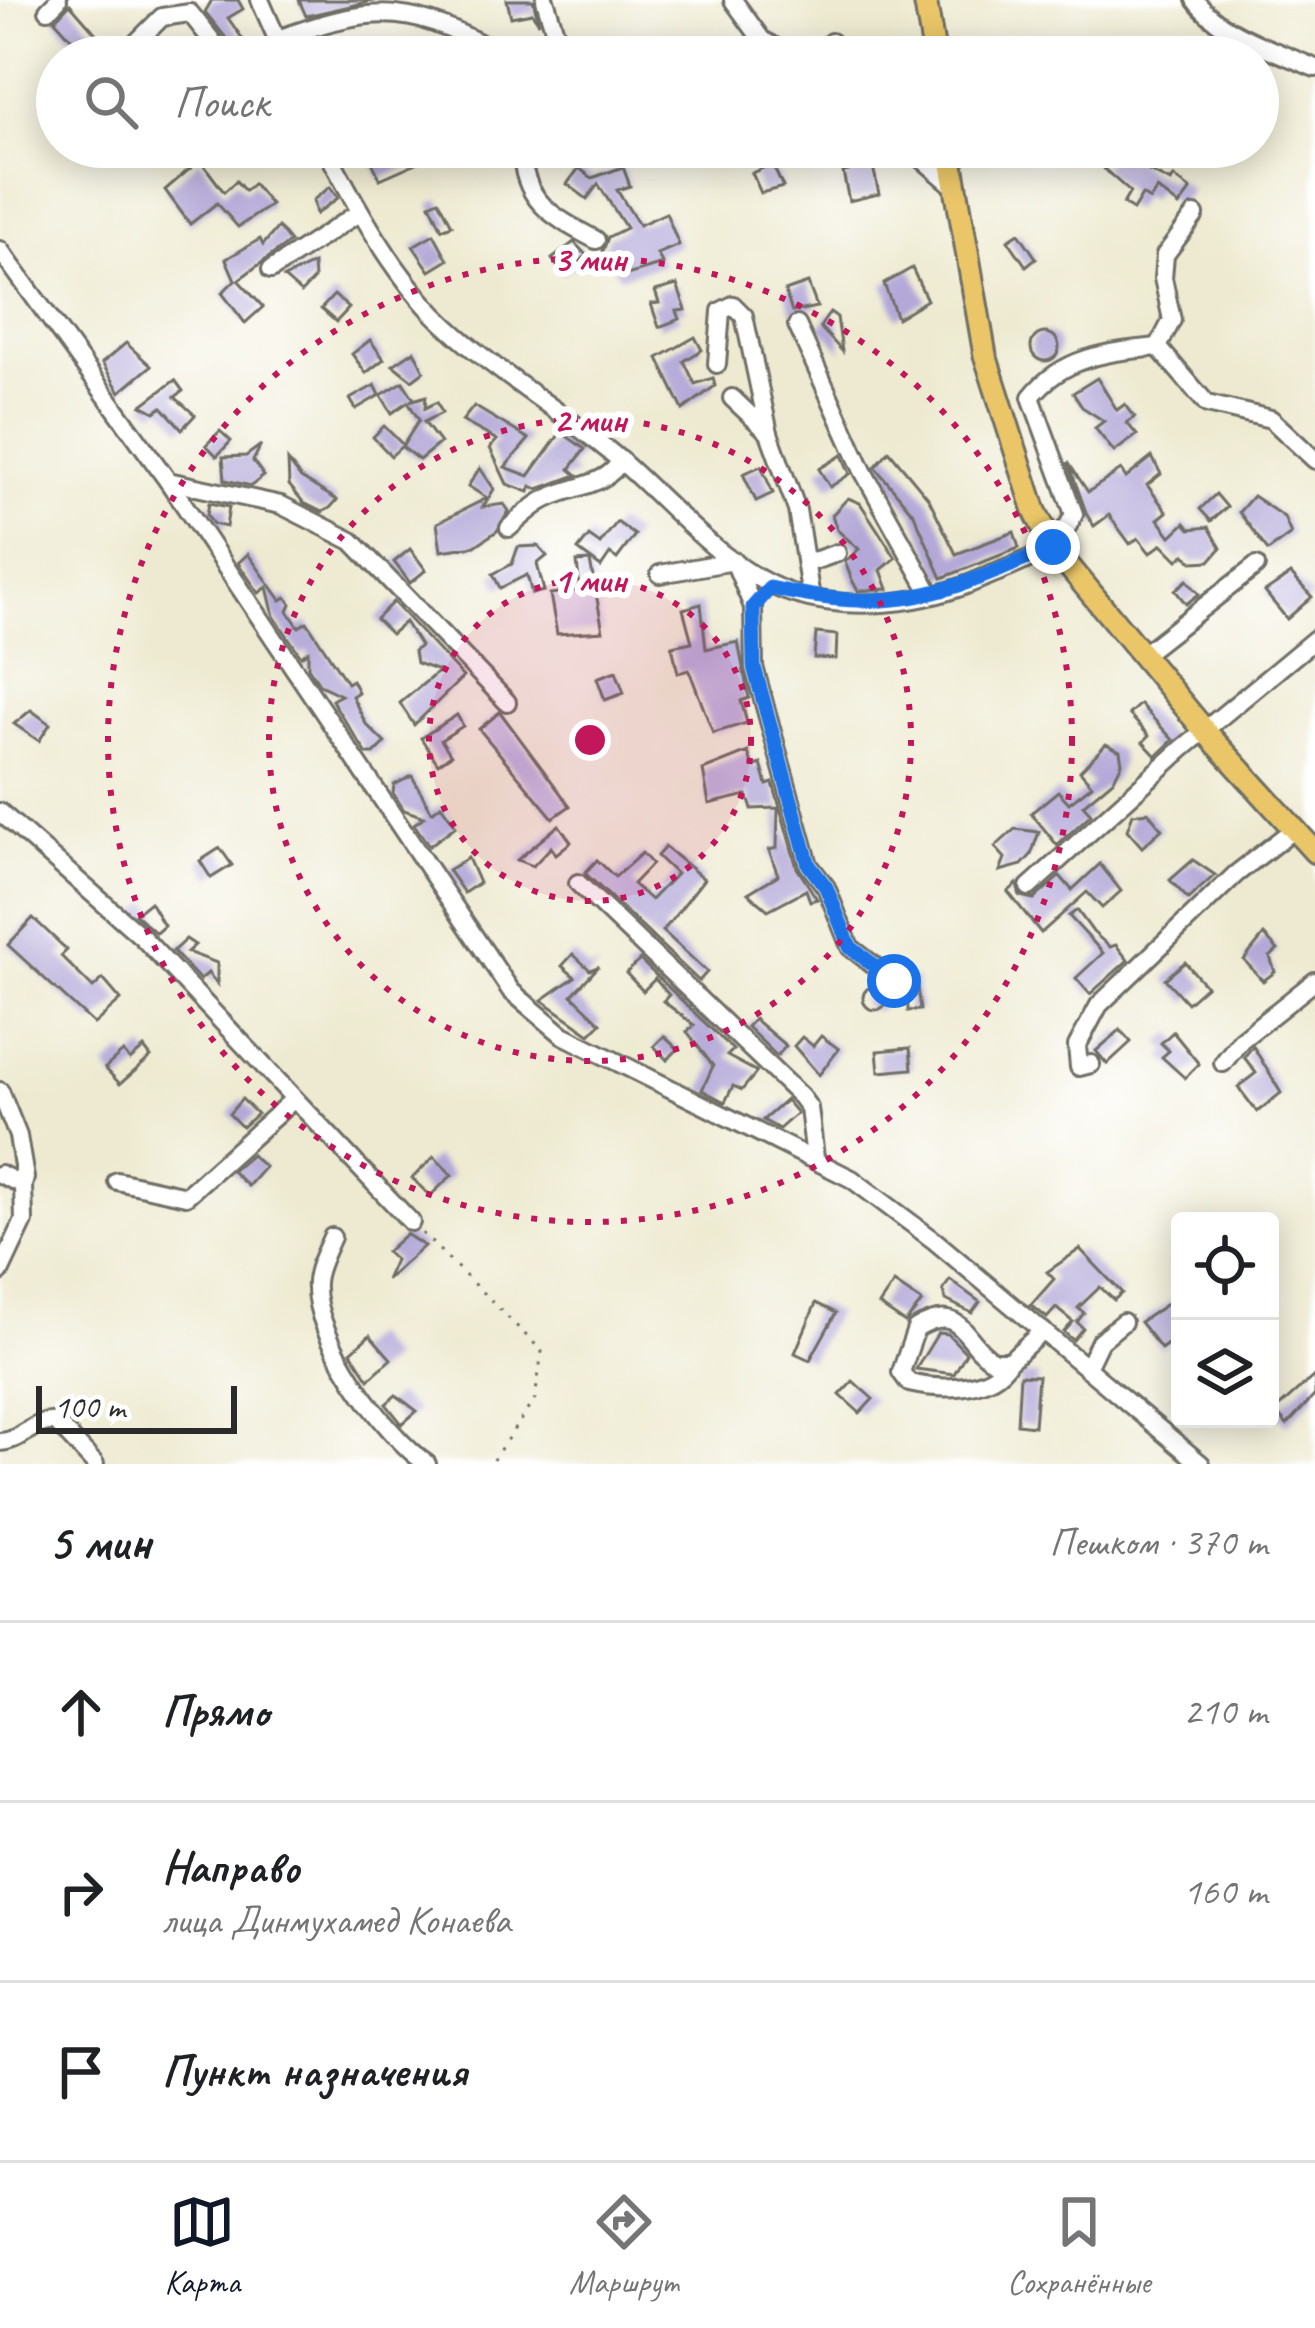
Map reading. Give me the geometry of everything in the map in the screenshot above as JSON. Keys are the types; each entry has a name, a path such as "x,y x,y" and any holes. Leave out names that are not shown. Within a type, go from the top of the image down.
{"main road":[{"path":"925,0 931,36"},
{"path":"953,168 985,355 1035,511 1053,547 1205,731 1315,852"}],"street":[{"path":"260,0 277,36"},
{"path":"545,0 556,36"},
{"path":"733,0 760,36"},
{"path":"1195,0 1203,11 1245,36"},
{"path":"308,36 353,14 394,12 447,25 467,36"},
{"path":"144,36 162,17 190,13 208,36"},
{"path":"1279,52 1315,68"},
{"path":"336,168 360,212 434,314 620,460 734,561 788,592"},
{"path":"522,168 543,211 596,240"},
{"path":"933,168 956,188"},
{"path":"271,270 360,212"},
{"path":"1158,347 1172,320 1163,278 1165,255 1195,215"},
{"path":"0,250 168,481 512,991 562,1035 794,1153 815,1158 908,1219 1201,1464"},
{"path":"717,364 721,311 734,305 744,316 769,434 796,510 811,598"},
{"path":"797,325 863,471 931,594"},
{"path":"753,607 770,588 811,598 888,603 963,587 1053,547 1074,514 1031,397 1042,384 1096,353 1158,347"},
{"path":"1158,347 1208,404 1271,419 1315,460"},
{"path":"732,398 769,434"},
{"path":"509,528 544,499 597,481 620,460"},
{"path":"168,481 281,505 352,541 507,702"},
{"path":"808,563 837,553"},
{"path":"660,574 734,561"},
{"path":"734,561 753,607 754,667 809,865 826,887 850,947 894,981 896,993"},
{"path":"1142,655 1256,566"},
{"path":"1029,887 1315,639"},
{"path":"0,812 142,937 411,1222"},
{"path":"1091,1064 1079,1067 1077,1046 1099,1005 1236,874 1294,829"},
{"path":"578,883 801,1097 809,1108 815,1158"},
{"path":"1223,1063 1241,1040 1315,981"},
{"path":"0,1090 18,1136 24,1221 0,1272"},
{"path":"117,1181 186,1196 294,1099"},
{"path":"0,1174 23,1185"},
{"path":"332,1237 316,1280 318,1305 334,1346 392,1436 427,1464"},
{"path":"1009,1360 986,1359 957,1323 933,1319 916,1329 901,1372 909,1383 962,1387 989,1378 1043,1331"},
{"path":"1087,1368 1107,1333 1123,1322"},
{"path":"0,1442 11,1442 37,1424 56,1422 95,1464"}],"path":[{"path":"411,1222 542,1351 536,1399 490,1464"}],"building":[{"path":"212,0 238,0 243,9 228,18 241,36 224,36 205,12"},
{"path":"299,0 377,0 306,16"},
{"path":"507,0 533,0 539,23 532,13 511,17"},
{"path":"70,4 98,36 69,36 55,20"},
{"path":"191,168 206,168 224,192 236,181 245,191 253,184 271,205 238,227 217,203 190,224 165,190"},
{"path":"375,168 405,168 380,179"},
{"path":"579,168 592,178 623,168 630,186 617,190 639,225 666,213 679,245 657,254 663,264 620,277 603,251 608,237 626,228 598,184 587,199 567,184"},
{"path":"774,168 783,187 761,193 752,173"},
{"path":"873,168 879,194 849,201 843,172"},
{"path":"1103,168 1145,168 1171,182 1174,177 1191,190 1179,206 1157,189 1150,200 1142,195 1133,210 1123,204 1130,192"},
{"path":"330,187 338,198 316,214 313,200"},
{"path":"439,200 452,225 442,229 430,204"},
{"path":"278,227 290,242 238,280 263,307 245,323 222,293 235,280 226,259 260,239 263,245"},
{"path":"1019,233 1036,258 1026,266 1008,240"},
{"path":"434,234 448,260 430,271 413,246"},
{"path":"574,242 587,256 563,274 552,259"},
{"path":"313,264 314,279 301,293 284,278"},
{"path":"912,268 927,300 897,318 884,284"},
{"path":"808,283 817,307 792,312 785,291"},
{"path":"677,285 686,310 677,311 680,319 659,327 651,304 659,303 655,291"},
{"path":"334,295 349,308 336,322 321,309"},
{"path":"830,312 837,317 842,351 820,327"},
{"path":"1045,333 1055,337 1059,347 1055,357 1045,361 1035,357 1031,347 1035,337"},
{"path":"695,337 702,350 684,361 695,384 713,378 715,386 683,410 658,358"},
{"path":"370,340 384,359 366,373 352,354"},
{"path":"126,343 151,366 120,392 102,363"},
{"path":"414,351 424,371 412,380 393,365"},
{"path":"1097,378 1117,410 1125,404 1135,417 1127,423 1137,435 1114,452 1095,428 1104,421 1082,407 1073,393"},
{"path":"175,380 183,391 175,397 195,415 182,429 162,407 155,412 142,405"},
{"path":"403,382 414,399 410,401 426,396 425,408 437,402 442,413 424,422 440,443 419,460 402,447 419,420 408,402 392,413 381,395"},
{"path":"375,385 380,395 356,409 350,399"},
{"path":"474,406 529,439 505,467 529,476 561,432 585,449 570,469 577,475 538,489 531,486 529,492 507,484 490,448 497,440 462,421"},
{"path":"384,426 403,445 391,456 373,437"},
{"path":"220,431 231,441 217,456 206,445"},
{"path":"261,445 253,461 264,476 251,486 225,480 223,457 246,456"},
{"path":"889,451 929,499 956,554 1014,532 1019,548 942,578 914,514 875,467"},
{"path":"842,455 850,474 830,487 819,469"},
{"path":"1152,457 1161,474 1147,485 1167,512 1158,519 1171,536 1185,523 1190,529 1209,527 1221,548 1210,561 1193,562 1185,554 1178,560 1162,544 1150,553 1138,538 1130,544 1109,515 1094,526 1087,515 1068,462 1088,492 1121,470 1126,478"},
{"path":"288,461 301,478 337,500 330,508 322,512 304,503 289,485"},
{"path":"761,466 773,493 756,501 743,474"},
{"path":"480,468 494,489 483,507 504,504 509,511 497,531 475,546 441,551 437,523 487,498 468,486"},
{"path":"1216,494 1227,507 1211,521 1200,509"},
{"path":"1253,496 1284,517 1291,534 1268,551 1239,512"},
{"path":"848,498 860,503 896,558 881,570 888,589 858,591 852,580 845,562 859,549 837,530 832,515"},
{"path":"209,503 229,507 226,527 213,524 207,515"},
{"path":"617,522 635,535 617,559 610,554 601,567 578,550 589,536 600,544"},
{"path":"538,546 547,556 537,564 544,591 532,594 527,575 500,588 493,574 512,564 518,547"},
{"path":"410,549 426,570 410,583 394,562"},
{"path":"248,554 281,600 286,597 291,604 288,611 299,627 307,622 347,683 352,680 358,692 352,696 366,724 385,743 374,754 367,754 335,706 332,700 341,695 320,685 308,667 308,651 301,656 274,616 267,587 259,593 238,563"},
{"path":"590,561 603,631 557,634 550,594 580,590 577,562"},
{"path":"1291,574 1312,597 1287,619 1265,592"},
{"path":"1187,580 1199,594 1186,604 1175,590"},
{"path":"393,602 463,677 414,725 400,703 439,671 416,663 414,651 420,646 405,622 391,634 376,619"},
{"path":"701,604 706,649 738,642 749,698 741,701 747,723 713,733 689,670 678,673 672,646 692,642 683,609"},
{"path":"816,633 837,635 836,659 814,658"},
{"path":"616,671 624,693 605,700 597,678"},
{"path":"1140,704 1173,740 1156,756 1143,742 1149,736 1129,714"},
{"path":"31,710 50,724 39,741 14,724"},
{"path":"500,712 570,806 553,818 479,729"},
{"path":"457,715 463,726 441,740 451,755 438,764 421,738"},
{"path":"1106,744 1120,751 1122,763 1114,779 1083,805 1091,814 1057,845 1031,813 1058,791 1069,803 1092,785 1080,771"},
{"path":"748,752 753,767 761,764 767,785 773,783 797,868 817,899 810,901 806,890 768,910 748,893 778,875 769,850 777,848 778,808 752,809 747,795 709,804 703,770"},
{"path":"412,776 432,812 441,805 456,826 429,846 414,824 424,817 404,810 393,793 394,785"},
{"path":"1148,812 1162,829 1142,847 1127,830 1133,814"},
{"path":"559,825 571,842 556,854 551,847 533,866 517,860"},
{"path":"1015,829 1039,832 1022,865 1000,871 1005,858 995,847"},
{"path":"665,847 704,879 663,931 707,972 699,981 585,873 597,860 615,877 642,853 652,864 633,884 651,900 676,874 657,856"},
{"path":"220,848 232,865 211,878 200,861"},
{"path":"468,858 479,883 464,893 448,870"},
{"path":"1193,860 1215,875 1188,899 1170,880"},
{"path":"1100,864 1121,891 1102,908 1087,892 1041,933 1008,892 1017,884 1020,896 1034,899 1060,876 1072,890"},
{"path":"150,902 164,926 156,933 135,914"},
{"path":"1077,910 1093,932 1110,947 1116,945 1128,960 1090,994 1076,978 1103,953 1069,916"},
{"path":"33,918 67,950 61,956 93,988 103,979 121,1000 94,1024 8,945"},
{"path":"1264,935 1278,950 1270,957 1275,972 1263,981 1244,960"},
{"path":"186,939 195,945 187,952 217,963 217,984 208,973 200,980 173,951"},
{"path":"573,954 590,970 599,966 572,995 601,1023 590,1034 542,1000 575,977 562,966"},
{"path":"640,960 733,1050 727,1056 757,1072 742,1090 733,1086 725,1102 702,1090 713,1066 687,1032 694,1025 663,1001 669,995 655,979 643,991 626,973"},
{"path":"1185,962 1206,986 1187,1003 1165,979"},
{"path":"916,978 920,1010 908,1011 907,979"},
{"path":"875,986 887,998 875,1010 863,998"},
{"path":"754,1019 786,1046 777,1056 747,1027"},
{"path":"1120,1030 1131,1042 1107,1064 1096,1051"},
{"path":"1173,1032 1199,1064 1185,1078 1162,1057 1169,1051 1161,1043"},
{"path":"664,1036 678,1049 667,1060 654,1046"},
{"path":"821,1036 839,1049 819,1075 794,1046 802,1037 813,1046"},
{"path":"1253,1046 1281,1093 1257,1112 1238,1087 1256,1073 1244,1057"},
{"path":"144,1048 151,1057 120,1084 105,1068 123,1052 130,1060"},
{"path":"910,1048 912,1069 879,1072 877,1051"},
{"path":"242,1099 257,1114 242,1127 229,1114"},
{"path":"786,1100 797,1113 779,1129 763,1120"},
{"path":"251,1155 265,1167 248,1186 232,1171"},
{"path":"434,1157 452,1175 430,1196 412,1178"},
{"path":"406,1234 424,1246 386,1280 395,1260 386,1252"},
{"path":"1080,1249 1122,1293 1114,1300 1100,1287 1078,1308 1084,1313 1077,1322 1083,1328 1073,1340 1064,1332 1073,1322 1056,1308 1047,1318 1031,1305 1054,1279 1047,1272"},
{"path":"950,1280 980,1302 972,1313 946,1300 943,1290"},
{"path":"894,1283 922,1302 905,1323 879,1305"},
{"path":"1171,1301 1171,1342 1161,1349 1140,1322"},
{"path":"816,1303 836,1313 810,1360 795,1353"},
{"path":"938,1333 948,1334 966,1353 954,1374 916,1369"},
{"path":"370,1335 391,1359 369,1379 351,1352"},
{"path":"1020,1375 1038,1376 1034,1426 1017,1424"},
{"path":"1315,1375 1315,1395 1287,1425 1279,1407"},
{"path":"853,1381 873,1399 860,1413 840,1395"},
{"path":"396,1395 417,1411 402,1424 386,1404"}],"route":[{"path":"894,981 850,947 826,887 809,865 754,667 753,607 770,588 840,603 888,603 963,587 1053,547"}]}
